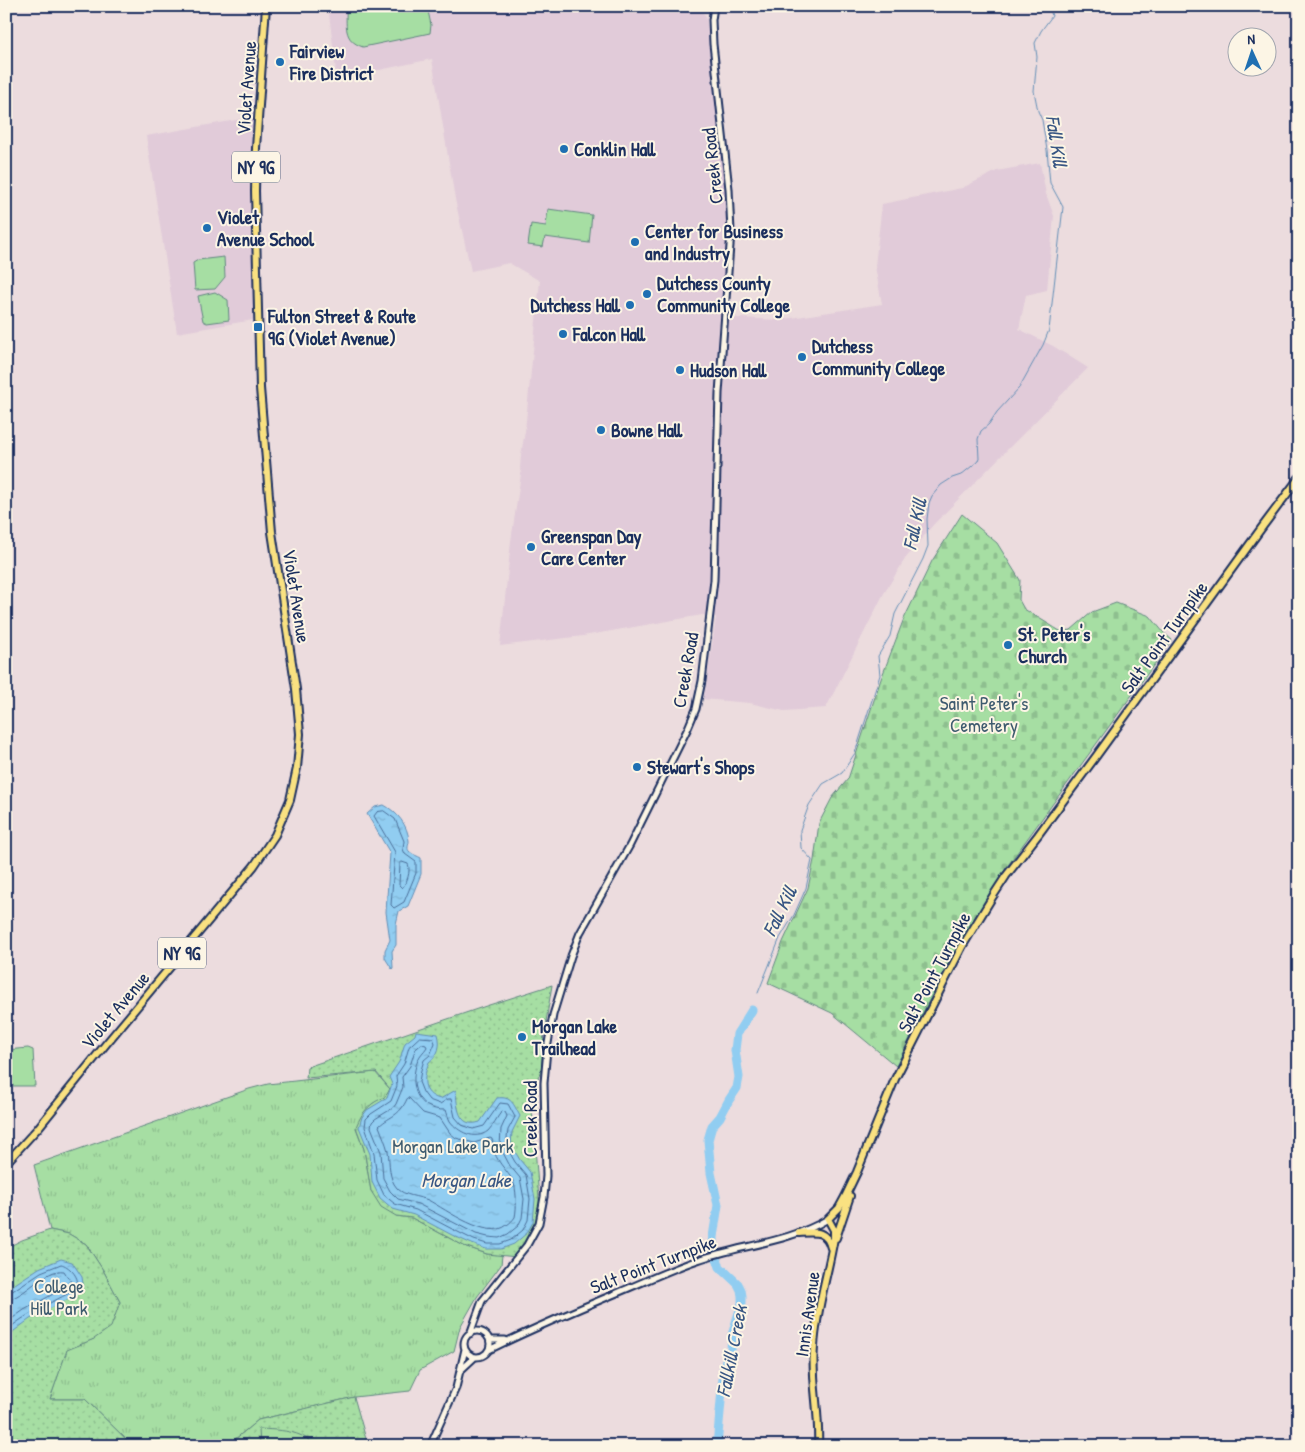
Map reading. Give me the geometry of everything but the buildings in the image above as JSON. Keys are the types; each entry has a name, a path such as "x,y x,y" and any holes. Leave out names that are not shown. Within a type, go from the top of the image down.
{"main road":[{"name":"Violet Avenue","path":"6,1163 31,1137 254,866 270,844 279,826 295,782 299,752 300,717 271,524 260,388 255,190 266,6"},
{"name":"Salt Point Turnpike","path":"828,1219 839,1208 857,1172 895,1079 962,947 993,896 1299,478"},
{"path":"832,1252 857,1172"},
{"name":"Innis Avenue","path":"818,1446 814,1346 818,1312 834,1238 834,1230 828,1219"},
{"path":"799,1233 822,1233 827,1237 832,1252"}],"street":[{"name":"Creek Road","path":"470,1334 482,1301 527,1245 539,1223 546,1176 544,1095 546,1056 553,1015 563,979 580,932 634,838 688,728 696,709 702,681 715,572 718,393 731,232 729,189 712,44 714,6"},
{"name":"Salt Point Turnpike","path":"489,1350 508,1340 678,1267 721,1253 799,1233 828,1219"},
{"path":"476,1318 481,1332"},
{"path":"430,1446 456,1388 465,1349 465,1341 475,1331 481,1332 490,1340 489,1350 483,1356 475,1357 469,1355 465,1349"},
{"name":"Salt Point Turnpike","path":"490,1340 508,1340"},
{"path":"460,1371 475,1357"}],"shaded area":[{"name":"Dutchess Community College","path":"328,6 640,6 661,12 701,11 707,20 728,208 728,233 721,317 778,320 882,304 875,266 882,204 962,188 997,171 1040,163 1046,194 1054,216 1047,290 1026,295 1019,329 1053,346 1088,368 933,525 905,559 883,595 826,708 784,711 750,703 703,699 716,617 702,615 583,636 500,646 511,541 521,474 521,455 540,281 509,263 471,271 455,199 432,59 336,79"},
{"name":"Violet Avenue School","path":"253,117 253,320 177,333 146,136"}],"green space":[{"path":"346,6 427,6 431,25 430,33 363,47 356,44 349,36 346,25"},
{"path":"548,209 592,215 589,243 545,237 543,247 528,245 531,224 546,226"},
{"path":"224,257 225,277 215,289 195,290 193,263 198,260"},
{"path":"215,292 228,300 229,320 207,323 203,321 198,296"},
{"name":"Saint Peter's Cemetery","path":"962,514 997,543 1020,580 1019,600 1024,609 1060,631 1071,630 1092,612 1116,603 1150,616 1172,640 1006,868 947,965 896,1066 832,1013 768,983 783,942 808,888 819,823 832,798 848,779 881,679 903,621 932,561"},
{"name":"Morgan Lake Park","path":"552,985 544,1034 541,1071 531,1095 540,1212 535,1233 517,1257 487,1254 464,1246 412,1218 396,1216 381,1207 371,1191 364,1149 356,1127 367,1109 384,1097 390,1089 376,1072 306,1078 307,1067"},
{"path":"28,1048 33,1050 35,1086 9,1086 6,1082 6,1050"},
{"path":"375,1072 390,1089 386,1097 372,1104 356,1128 364,1149 371,1191 396,1216 412,1218 464,1246 487,1254 502,1255 501,1265 477,1297 460,1327 454,1351 420,1370 410,1391 354,1397 258,1420 227,1446 133,1446 85,1399 50,1399 67,1349 94,1339 120,1302 103,1270 86,1244 69,1234 50,1230 34,1165 249,1089 268,1084"},
{"name":"College Hill Park","path":"50,1230 69,1234 86,1244 103,1270 120,1302 111,1327 94,1339 67,1350 50,1399 85,1399 133,1446 6,1446 6,1248"},
{"path":"354,1397 368,1446 227,1446 258,1420"},
{"path":"259,1429 297,1434 315,1446 260,1446"}],"water":[{"path":"384,805 393,811 404,824 408,835 409,851 421,858 421,874 408,906 399,911 396,924 396,945 392,951 392,969 385,958 385,950 390,940 386,912 390,853 367,814 375,807"},
{"name":"Morgan Lake","path":"416,1031 438,1034 439,1038 438,1050 429,1062 426,1073 425,1084 429,1093 440,1099 456,1090 460,1115 467,1122 480,1122 497,1098 509,1100 520,1116 512,1132 511,1145 530,1172 535,1199 533,1222 527,1233 514,1244 501,1249 486,1249 472,1244 414,1215 393,1209 380,1198 372,1182 370,1154 359,1127 362,1117 367,1110 387,1098 392,1084 389,1077 399,1062 405,1043 415,1035"},
{"path":"61,1259 72,1262 82,1277 83,1284 81,1290 74,1296 30,1319 6,1337 6,1290 39,1268"}],"waterway":[{"name":"Fall Kill","path":"758,993 780,938 794,915 806,888 812,860 801,848 800,830 809,805 823,784 842,773 855,753 880,675 878,656 890,636 895,614 928,546 927,519 932,496 941,485 961,475 977,462 979,459 978,439 981,431 1019,388 1043,345 1049,330 1063,207 1050,183 1042,120 1034,91 1037,57 1035,43 1052,16 1049,6"},
{"name":"Fallkill Creek","path":"717,1446 724,1367 731,1350 732,1335 742,1303 742,1296 738,1284 720,1267 713,1248 718,1205 711,1173 708,1140 712,1126 720,1117 737,1088 739,1077 735,1050 737,1034 752,1010"}],"place":[{"name":"Fairview Fire District","path":"280,62"},
{"name":"Conklin Hall","path":"564,149"},
{"name":"Violet Avenue School","path":"207,228"},
{"name":"Center for Business and Industry","path":"635,242"},
{"name":"Dutchess County Community College","path":"647,294"},
{"name":"Dutchess Hall","path":"630,305"},
{"name":"Fulton Street & Route 9G (Violet Avenue)","path":"258,327"},
{"name":"Falcon Hall","path":"563,334"},
{"name":"Dutchess Community College","path":"802,357"},
{"name":"Hudson Hall","path":"680,370"},
{"name":"Bowne Hall","path":"601,430"},
{"name":"Greenspan Day Care Center","path":"531,547"},
{"name":"St. Peter's Church","path":"1008,645"},
{"name":"Stewart's Shops","path":"637,767"},
{"name":"Morgan Lake Trailhead","path":"522,1037"}]}
